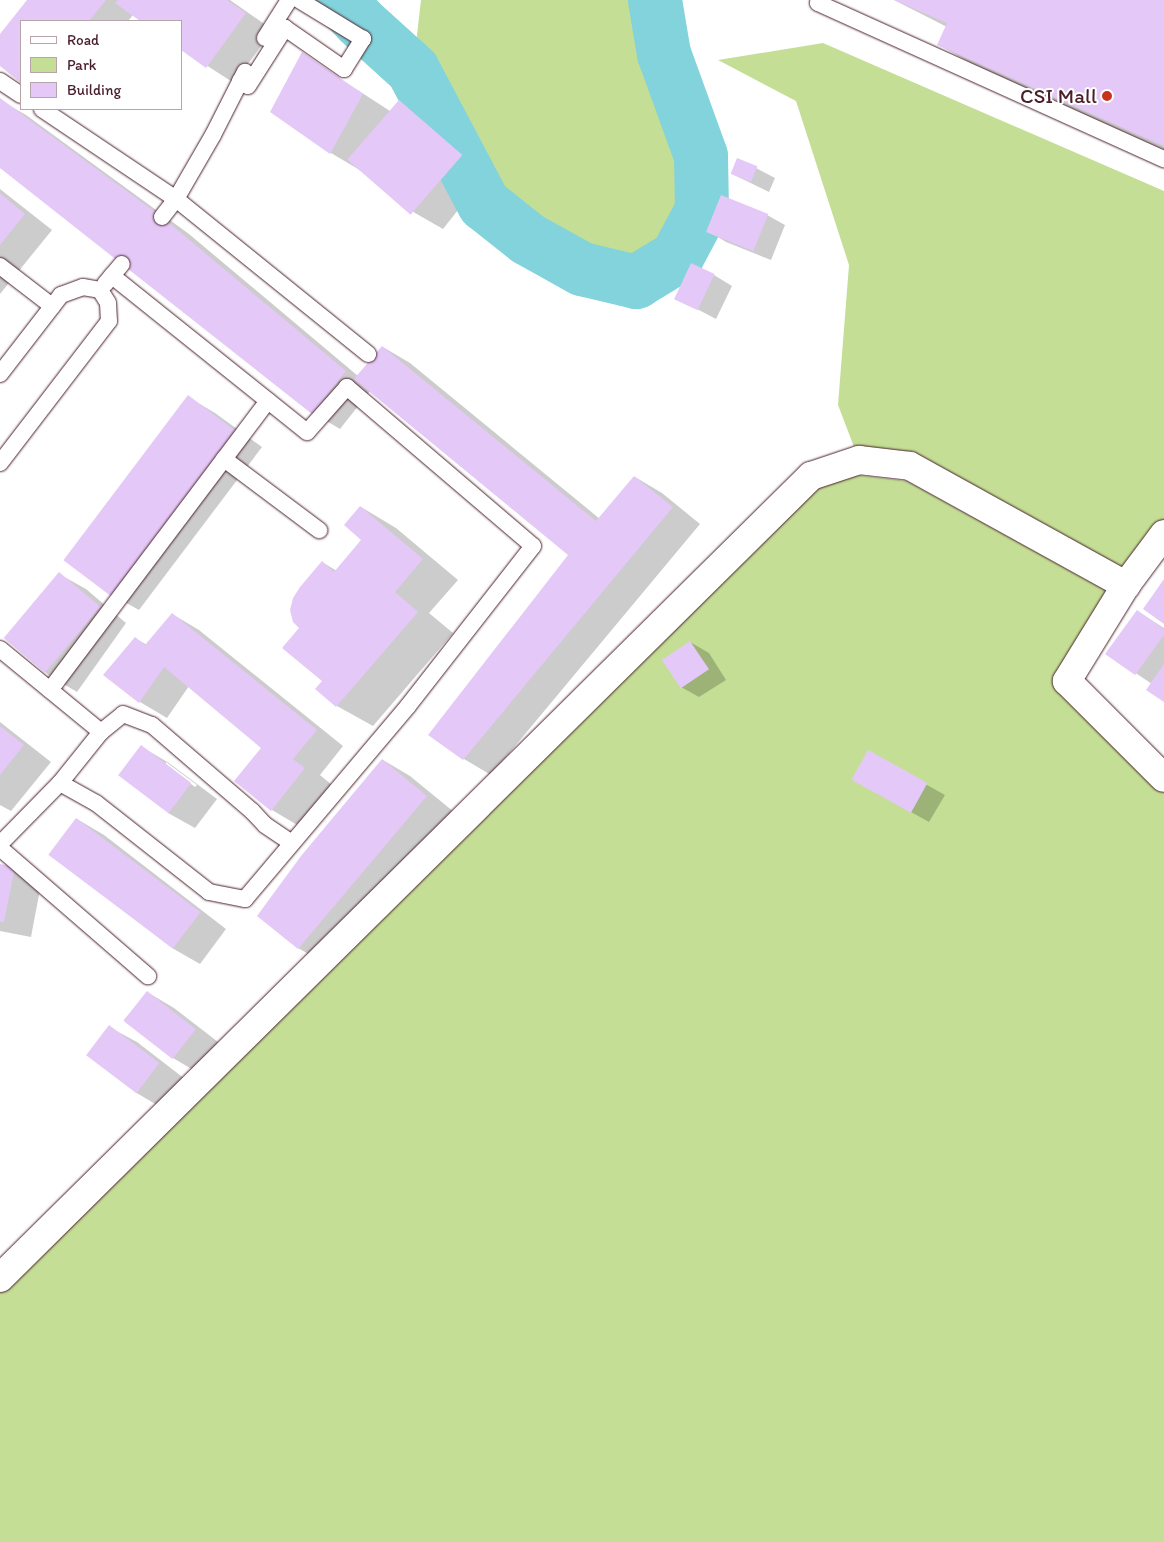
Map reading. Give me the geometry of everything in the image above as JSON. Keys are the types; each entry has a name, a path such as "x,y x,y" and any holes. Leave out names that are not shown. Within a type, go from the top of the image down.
{"street":[{"path":"0,1278 811,476 859,460 910,466 1126,585"},
{"path":"1164,534 1126,585 1067,680 1164,778"}],"lane":[{"path":"162,217 176,199 213,136 240,82 289,0"},
{"path":"240,82 248,86 285,28 344,69 363,39 299,0"},
{"path":"820,0 818,3 1164,159"},
{"path":"0,81 20,94"},
{"path":"43,110 176,199 368,354"},
{"path":"0,266 52,306"},
{"path":"60,783 96,803 209,892 245,898 408,706 533,546 347,387 307,432 268,401 117,270 100,290"},
{"path":"0,374 62,295 83,286 100,290 108,303 109,321 0,463"},
{"path":"50,690 268,401"},
{"path":"224,459 319,530"},
{"path":"0,649 102,732"},
{"path":"0,844 60,783 102,732 123,714 152,725 252,811 265,825 292,843"},
{"path":"0,848 148,976"}],"green space":[{"path":"421,0 655,0 664,54 701,156 702,210 677,257 636,282 582,269 528,239 484,204 413,70"},
{"path":"823,43 1164,191 1164,534 1126,585 910,467 859,460 838,405 849,265 796,101 718,60"},
{"path":"857,475 907,481 1120,598 1062,693 1164,791 1164,1542 0,1542 0,1290 809,490"}],"water":[{"path":"323,0 357,0 379,40 333,5"}],"building":[{"path":"27,0 106,0 90,20 20,20 20,82 0,66 0,34"},
{"path":"118,0 227,0 246,13 206,68 182,51 182,20 139,20 115,3"},
{"name":"CSI Mall","path":"894,0 1164,0 1164,146 937,45 947,23"},
{"path":"302,52 363,94 330,154 270,112"},
{"path":"0,98 162,217 346,371 312,414 0,168"},
{"path":"399,100 462,155 411,215 347,160"},
{"path":"737,158 757,166 751,182 731,174"},
{"path":"0,193 25,214 0,245"},
{"path":"721,195 768,214 753,251 706,232"},
{"path":"691,263 715,274 698,310 674,299"},
{"path":"382,346 596,521 634,476 673,507 463,760 428,735 568,555 354,379"},
{"path":"188,395 235,431 111,596 63,560"},
{"path":"360,506 423,559 395,592 418,612 336,707 315,689 322,681 282,648 299,628 293,622 290,610 293,598 300,587 322,561 334,572 361,540 344,525"},
{"path":"59,572 100,607 45,673 4,638"},
{"path":"1164,579 1164,624 1143,609"},
{"path":"1137,610 1164,629 1164,635 1135,675 1105,654"},
{"path":"172,613 317,730 293,759 305,768 271,811 234,781 261,748 164,667 139,703 103,675 135,637 145,645"},
{"path":"690,641 709,669 681,688 662,660"},
{"path":"1164,664 1164,702 1146,690"},
{"path":"0,726 24,745 0,775"},
{"path":"141,745 191,783 168,813 118,775"},
{"path":"868,750 927,783 911,813 852,780"},
{"path":"382,759 427,796 298,949 257,916 301,856"},
{"path":"76,818 201,912 173,949 48,855"},
{"path":"0,864 15,867 4,922 0,922"},
{"path":"147,991 196,1029 172,1059 124,1021"},
{"path":"109,1025 159,1063 136,1093 86,1055"}],"waterway":[{"path":"339,0 359,21 413,70 484,204 528,239 582,269 636,282 677,257 702,210 701,156 664,54 655,0"}],"place":[{"name":"CSI Mall","path":"1107,96"}]}
